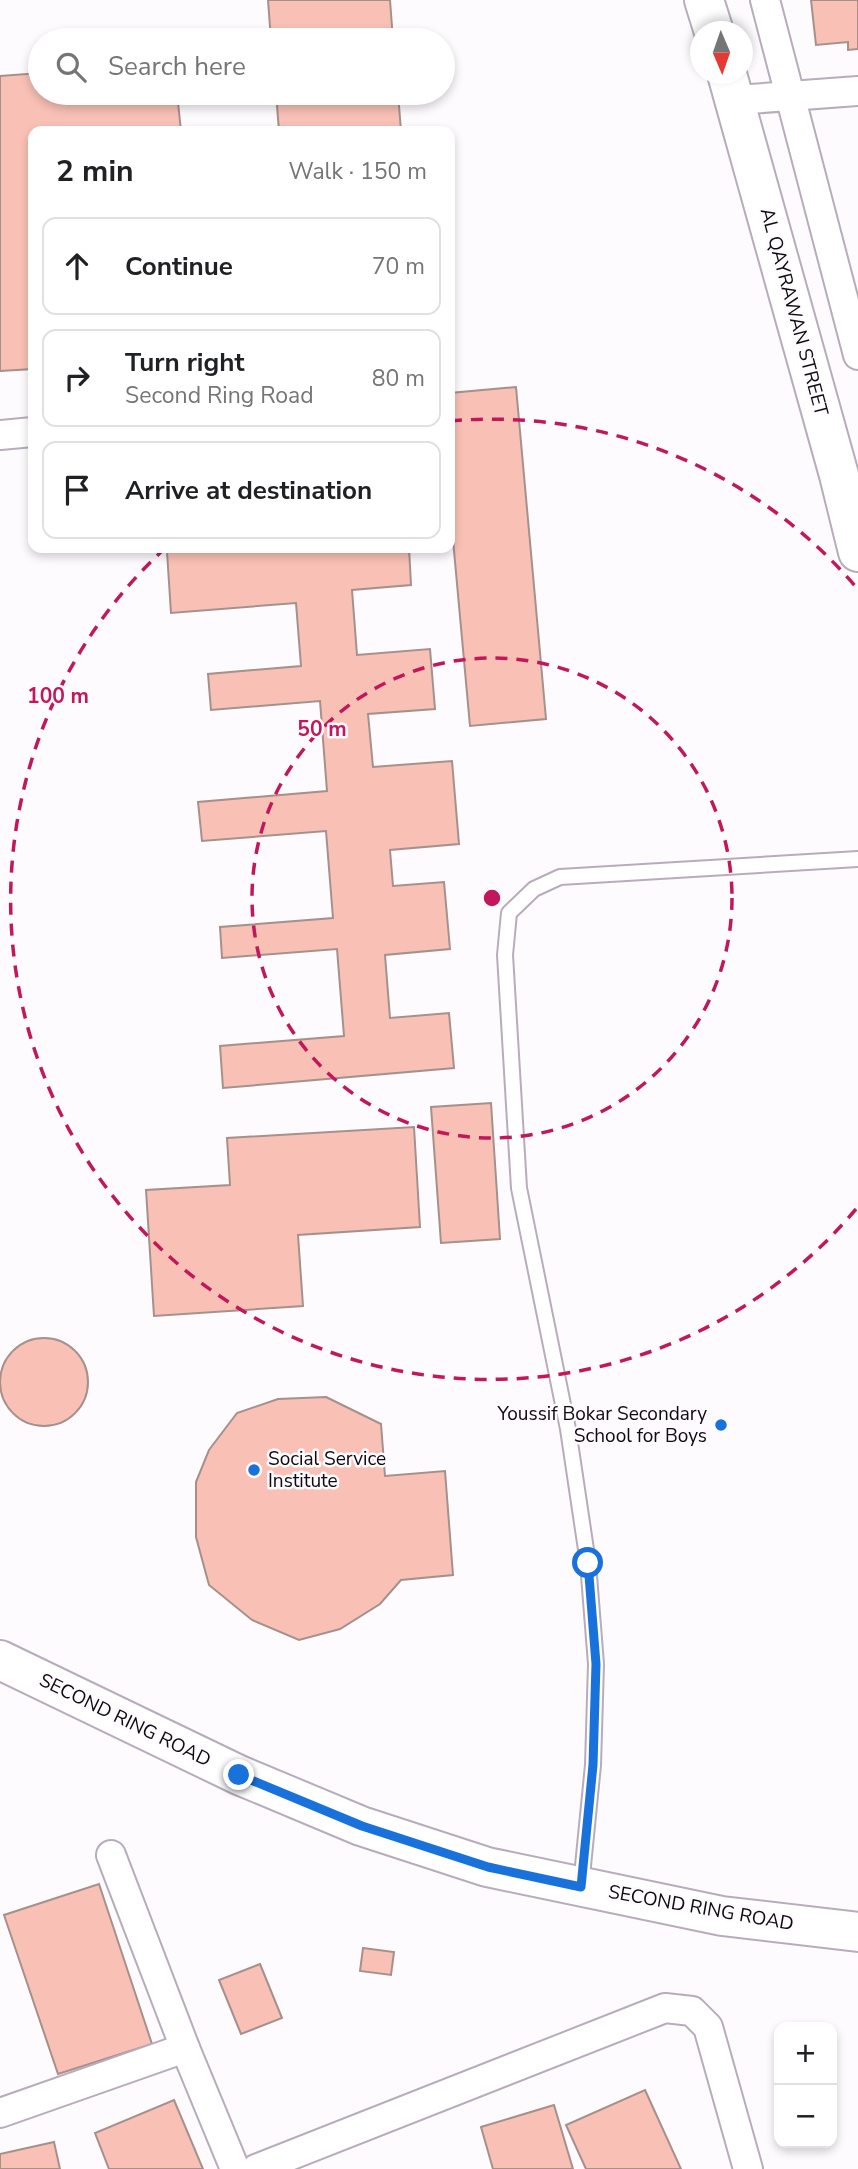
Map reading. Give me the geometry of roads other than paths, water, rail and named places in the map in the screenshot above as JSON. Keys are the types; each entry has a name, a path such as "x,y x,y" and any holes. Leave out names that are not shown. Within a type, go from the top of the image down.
{"main road":[{"path":"705,0 711,21"},
{"name":"AL QAYRAWAN STREET","path":"732,87 858,552"},
{"name":"SECOND RING ROAD","path":"0,1660 239,1775 362,1826 488,1867 722,1916 858,1932"}],"street":[{"path":"765,0 858,355"},
{"path":"732,87 790,96 858,91"},
{"path":"0,435 28,432"},
{"path":"111,1855 235,2169"},
{"path":"257,2169 665,2008 692,2011 708,2027 748,2169"},
{"path":"0,2113 185,2048"}],"lane":[{"path":"581,1887 593,1765 596,1664 588,1563 568,1429 519,1188 505,955 509,913 534,889 560,877 858,859"}],"place":[{"name":"Youssif Bokar Secondary School for Boys","path":"721,1425"},
{"name":"Social Service Institute","path":"254,1470"}]}
